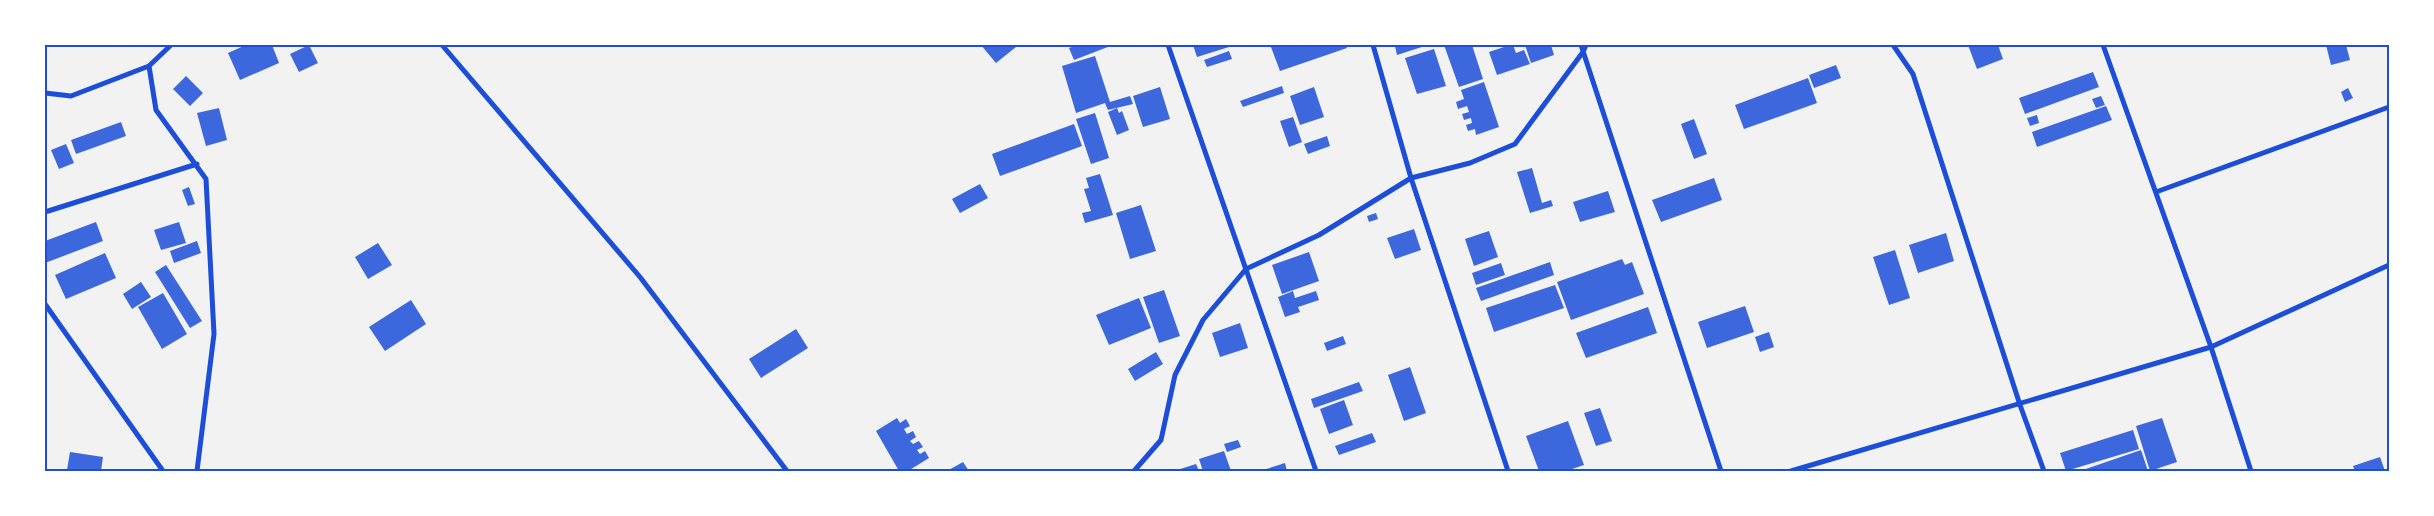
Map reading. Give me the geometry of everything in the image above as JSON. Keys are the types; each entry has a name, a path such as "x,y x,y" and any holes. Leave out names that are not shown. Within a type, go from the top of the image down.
{"street":[{"path":"45,93 71,96 149,66 171,45"},
{"path":"442,45 640,278 787,471"},
{"path":"1168,45 1316,471"},
{"path":"1373,45 1411,178 1508,471"},
{"path":"1581,45 1721,471"},
{"path":"1134,471 1161,440 1175,375 1203,320 1246,269 1319,235 1411,178 1470,163 1515,144 1583,52 1586,45"},
{"path":"1893,45 1913,74 2020,405 2044,471"},
{"path":"2103,45 2212,347 2251,471"},
{"path":"149,66 156,110 197,164 206,179 214,334 197,471"},
{"path":"2156,192 2389,107"},
{"path":"45,212 197,164"},
{"path":"1791,471 2212,347 2389,266"},
{"path":"45,304 163,471"}],"building":[{"path":"246,45 272,45 279,63 240,80 228,53"},
{"path":"309,45 318,63 299,72 290,54"},
{"path":"981,45 1014,45 1016,47 996,63"},
{"path":"1077,45 1113,45 1074,60 1069,48"},
{"path":"1193,45 1228,45 1229,47 1197,57"},
{"path":"1276,45 1346,45 1347,48 1280,71 1271,47"},
{"path":"1428,45 1397,55 1395,46"},
{"path":"1444,45 1472,45 1483,79 1459,87"},
{"path":"1513,45 1516,53 1524,50 1530,64 1497,75 1489,52"},
{"path":"1525,45 1551,45 1554,55 1531,63"},
{"path":"1968,45 1998,45 2003,59 1977,69"},
{"path":"2326,45 2346,45 2350,60 2331,65"},
{"path":"1434,49 1446,86 1417,94 1405,58"},
{"path":"1229,51 1232,59 1207,67 1204,60"},
{"path":"1095,56 1110,102 1130,96 1133,104 1108,110 1105,103 1076,113 1062,66"},
{"path":"1836,65 1841,78 1814,88 1809,75"},
{"path":"2093,72 2099,87 2025,114 2019,98"},
{"path":"186,76 203,93 190,106 173,89"},
{"path":"1808,78 1817,103 1744,129 1735,105"},
{"path":"1484,82 1499,127 1476,135 1475,129 1468,131 1466,125 1472,123 1471,118 1464,120 1462,114 1469,112 1467,106 1458,109 1456,102 1464,99 1461,90"},
{"path":"1282,86 1284,93 1243,107 1240,101"},
{"path":"1160,87 1170,119 1143,127 1133,96"},
{"path":"1314,87 1324,117 1300,125 1290,96"},
{"path":"2348,88 2353,98 2345,102 2341,92"},
{"path":"2101,96 2105,105 2096,108 2092,99"},
{"path":"2106,106 2112,120 2037,147 2032,132"},
{"path":"219,108 227,140 206,146 197,113"},
{"path":"1117,108 1119,113 1122,111 1129,130 1117,135 1108,112"},
{"path":"1095,113 1109,158 1091,164 1076,119"},
{"path":"2037,115 2039,123 2030,126 2027,118"},
{"path":"1293,117 1302,142 1289,147 1280,121"},
{"path":"1694,119 1707,154 1694,159 1681,124"},
{"path":"121,122 126,136 76,154 71,140"},
{"path":"1074,124 1082,146 1000,176 992,154"},
{"path":"1327,136 1330,146 1308,154 1304,144"},
{"path":"66,144 74,163 59,169 51,150"},
{"path":"1532,168 1542,203 1551,200 1553,206 1530,213 1517,172"},
{"path":"1100,174 1113,215 1085,223 1082,213 1091,211 1084,189 1089,188 1086,178"},
{"path":"1714,178 1722,200 1661,222 1652,200"},
{"path":"980,184 988,198 960,213 952,199"},
{"path":"189,187 195,204 188,206 182,190"},
{"path":"1608,191 1615,212 1580,222 1573,202"},
{"path":"1141,205 1156,251 1130,259 1116,213"},
{"path":"1376,213 1378,219 1369,222 1367,216"},
{"path":"96,222 103,241 45,263 45,241"},
{"path":"179,222 186,243 161,250 154,230"},
{"path":"1414,229 1421,250 1395,259 1387,238"},
{"path":"1489,231 1498,257 1474,266 1465,239"},
{"path":"1946,233 1954,261 1918,273 1909,245"},
{"path":"197,241 201,253 174,263 170,251"},
{"path":"378,243 392,265 368,279 355,257"},
{"path":"1895,250 1910,298 1889,305 1873,257"},
{"path":"1309,252 1319,281 1282,294 1272,265"},
{"path":"105,253 116,278 66,299 55,275"},
{"path":"1622,259 1625,265 1632,262 1644,294 1571,320 1557,282"},
{"path":"1550,262 1554,275 1481,301 1476,288"},
{"path":"1501,263 1505,275 1476,285 1472,273"},
{"path":"166,265 202,321 190,328 155,272"},
{"path":"141,282 151,297 132,309 123,294"},
{"path":"1555,285 1564,308 1494,332 1486,308"},
{"path":"1164,290 1180,336 1159,343 1143,297"},
{"path":"1293,291 1295,298 1316,291 1319,300 1298,307 1300,312 1285,317 1278,297"},
{"path":"163,293 187,334 162,349 138,307"},
{"path":"1139,298 1151,328 1109,345 1096,315"},
{"path":"411,300 426,324 385,351 369,327"},
{"path":"1745,306 1754,332 1707,348 1698,322"},
{"path":"1648,307 1657,333 1586,358 1576,333"},
{"path":"1240,323 1248,348 1220,357 1212,333"},
{"path":"796,329 808,348 761,378 749,359"},
{"path":"1769,332 1774,347 1760,352 1755,337"},
{"path":"1343,336 1346,344 1327,351 1324,343"},
{"path":"1156,352 1163,364 1135,381 1128,369"},
{"path":"1410,367 1426,413 1404,421 1388,375"},
{"path":"1359,382 1363,391 1314,408 1311,399"},
{"path":"1344,400 1353,425 1329,434 1320,409"},
{"path":"1600,408 1612,441 1596,446 1584,413"},
{"path":"897,418 900,423 906,419 910,426 904,429 907,434 913,431 916,437 910,441 913,444 919,441 923,447 917,450 920,454 925,451 929,458 908,471 899,471 876,431"},
{"path":"2162,418 2177,462 2150,471 2136,426"},
{"path":"1568,421 1584,465 1566,471 1539,471 1526,436"},
{"path":"2133,430 2139,449 2066,471 2060,453"},
{"path":"1372,433 1376,442 1339,455 1335,446"},
{"path":"1238,440 1241,447 1227,452 1224,444"},
{"path":"2141,450 2148,471 2080,471"},
{"path":"1224,451 1231,471 1203,471 1199,459"},
{"path":"70,452 103,457 101,471 67,470"},
{"path":"2380,457 2385,471 2355,471 2353,466"},
{"path":"963,462 969,471 947,471"},
{"path":"1285,463 1287,471 1260,471"},
{"path":"1196,464 1199,471 1174,471"}]}
